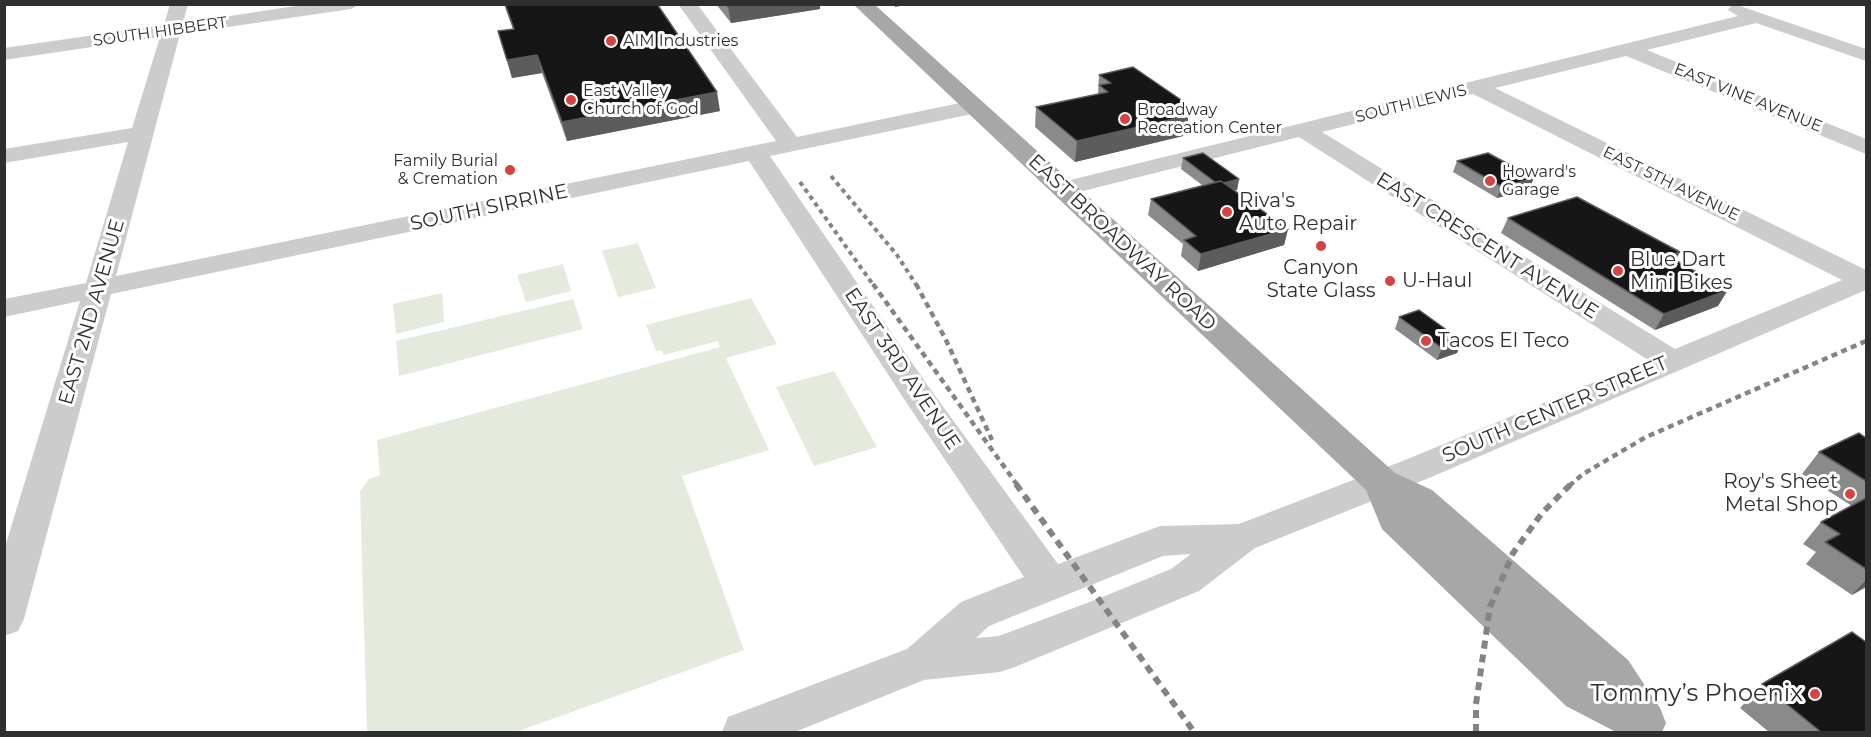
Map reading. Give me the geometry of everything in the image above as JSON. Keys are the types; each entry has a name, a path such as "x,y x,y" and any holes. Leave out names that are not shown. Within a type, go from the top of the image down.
{"main road":[{"name":"EAST BROADWAY ROAD","path":"862,4 1382,483"},
{"path":"1382,483 1395,519 1582,692 1648,727"}],"street":[{"name":"SOUTH HIBBERT","path":"4,54 176,17 351,4"},
{"path":"687,4 791,145"},
{"path":"1721,4 1866,55"},
{"name":"EAST 2ND AVENUE","path":"4,619 176,17"},
{"name":"SOUTH LEWIS","path":"1063,189 1758,17"},
{"name":"EAST VINE AVENUE","path":"1629,50 1866,147"},
{"name":"EAST 5TH AVENUE","path":"1478,88 1866,280"},
{"name":"SOUTH SIRRINE","path":"4,308 974,107"},
{"name":"EAST CRESCENT AVENUE","path":"1303,130 1672,361"},
{"path":"4,156 143,133"},
{"name":"EAST 3RD AVENUE","path":"756,153 918,394 1050,583"},
{"name":"SOUTH CENTER STREET","path":"744,732 922,662 1000,654 1082,623 1185,580 1242,538 1382,483 1866,280"},
{"name":"SOUTH CENTER STREET","path":"922,662 975,614 1050,583 1160,541 1242,538"}],"shaded area":[{"path":"638,243 656,288 618,297 602,251"},
{"path":"563,264 571,291 526,302 517,275"},
{"path":"442,293 444,322 396,334 393,304"},
{"path":"751,298 777,344 726,358 769,450 682,476 744,650 516,732 367,732 360,491 369,479 380,475 377,440 720,347 718,341 664,355 661,350 656,351 646,325"},
{"path":"573,299 583,329 399,376 396,341"},
{"path":"834,371 877,447 814,466 776,387"}],"building":[{"path":"505,4 657,4 717,92 562,122 537,55 507,60 498,31 514,29"},
{"path":"1133,67 1190,106 1177,109 1187,116 1077,141 1036,107 1108,92 1099,85 1111,83 1099,75"},
{"path":"1203,153 1239,179 1224,183 1215,182 1183,158"},
{"path":"1488,153 1534,178 1502,187 1457,161"},
{"path":"1221,181 1288,229 1201,254 1184,240 1196,236 1151,199"},
{"path":"1577,197 1680,252 1668,256 1728,290 1664,314 1508,218"},
{"path":"1419,310 1462,341 1442,348 1399,317"},
{"path":"1859,433 1866,438 1866,481 1819,452"},
{"path":"1866,498 1866,569 1825,542 1840,534 1821,522"},
{"name":"Tommy’s Phoenix","path":"1852,632 1866,642 1866,732 1821,732 1762,684"}],"railway":[{"path":"831,176 897,255 917,286"},
{"path":"800,182 874,286"},
{"path":"873,284 1018,486"},
{"path":"916,284 946,340 992,440"},
{"path":"1569,486 1583,474 1646,437 1866,341"},
{"path":"1016,484 1194,732"},
{"path":"1476,732 1476,704 1490,607 1513,553 1542,513 1569,486"}],"place":[{"name":"AIM Industries","path":"611,41"},
{"name":"East Valley Church of God","path":"571,100"},
{"name":"Broadway Recreation Center","path":"1125,119"},
{"name":"Family Burial & Cremation","path":"510,170"},
{"name":"Howard's Garage","path":"1490,181"},
{"name":"Riva's Auto Repair","path":"1227,212"},
{"name":"Canyon State Glass","path":"1321,246"},
{"name":"Blue Dart Mini Bikes","path":"1618,271"},
{"name":"U-Haul","path":"1390,281"},
{"name":"Tacos El Teco","path":"1426,341"},
{"name":"Roy's Sheet Metal Shop","path":"1850,494"},
{"name":"Tommy’s Phoenix","path":"1815,694"}]}
